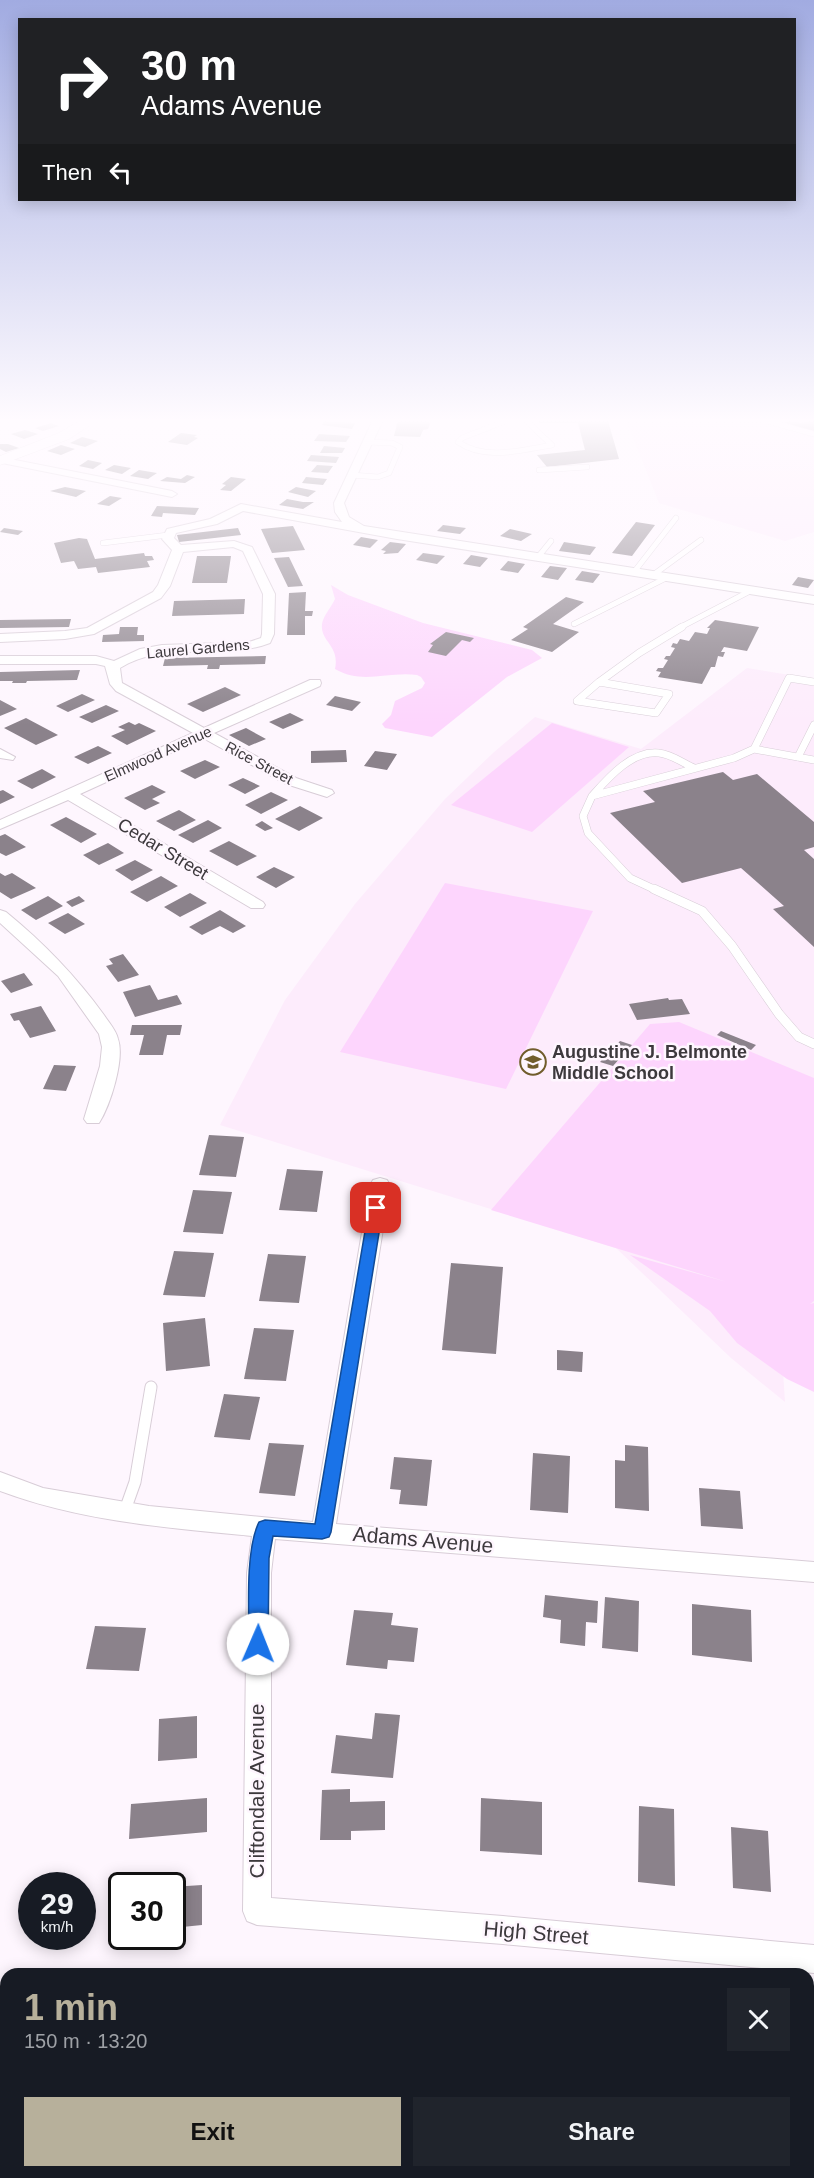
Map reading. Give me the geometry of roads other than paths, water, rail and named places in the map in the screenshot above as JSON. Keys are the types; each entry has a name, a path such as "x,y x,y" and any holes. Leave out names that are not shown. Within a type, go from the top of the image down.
{"street":[{"path":"0,638 65,635 90,630 157,595 164,586 178,549 168,539 168,535 176,529 214,522"},
{"path":"321,522 814,600"},
{"path":"349,522 377,532"},
{"name":"Laurel Gardens","path":"113,667 126,657 153,651 251,646 266,640 269,594 248,549 234,544 178,549"},
{"path":"0,660 96,660 109,663 113,667"},
{"name":"Rice Street","path":"113,667 116,684 121,688 291,781 327,793"},
{"name":"Elmwood Avenue","path":"0,825 315,682"},
{"name":"Cedar Street","path":"69,794 257,905"},
{"path":"0,915 42,949 62,969 76,985 108,1032 111,1047 110,1059 93,1119"},
{"path":"322,1532 380,1185"},
{"name":"Adams Avenue","path":"0,1481 42,1497 124,1513 265,1528 814,1572"},
{"name":"Cliftondale Avenue","path":"257,1911 259,1573 265,1528"},
{"name":"High Street","path":"257,1911 503,1930 814,1959"}],"lane":[{"path":"634,572 673,522"},
{"path":"103,543 168,535"},
{"path":"653,575 701,540"},
{"path":"538,557 551,541"},
{"path":"574,624 668,577"},
{"path":"598,682 669,694 656,713 577,701 598,682 647,646 698,616 752,590"},
{"path":"592,796 735,758 754,748 789,678 814,682"},
{"path":"798,757 814,725"},
{"path":"754,748 814,760"},
{"path":"694,768 658,753 643,754 608,777 592,796 583,816 588,832 630,878 702,910 732,946 779,1014 799,1037 814,1044"},
{"path":"124,1513 135,1482 151,1387"}],"place":[{"name":"Augustine J. Belmonte Middle School","path":"533,1062"}]}
